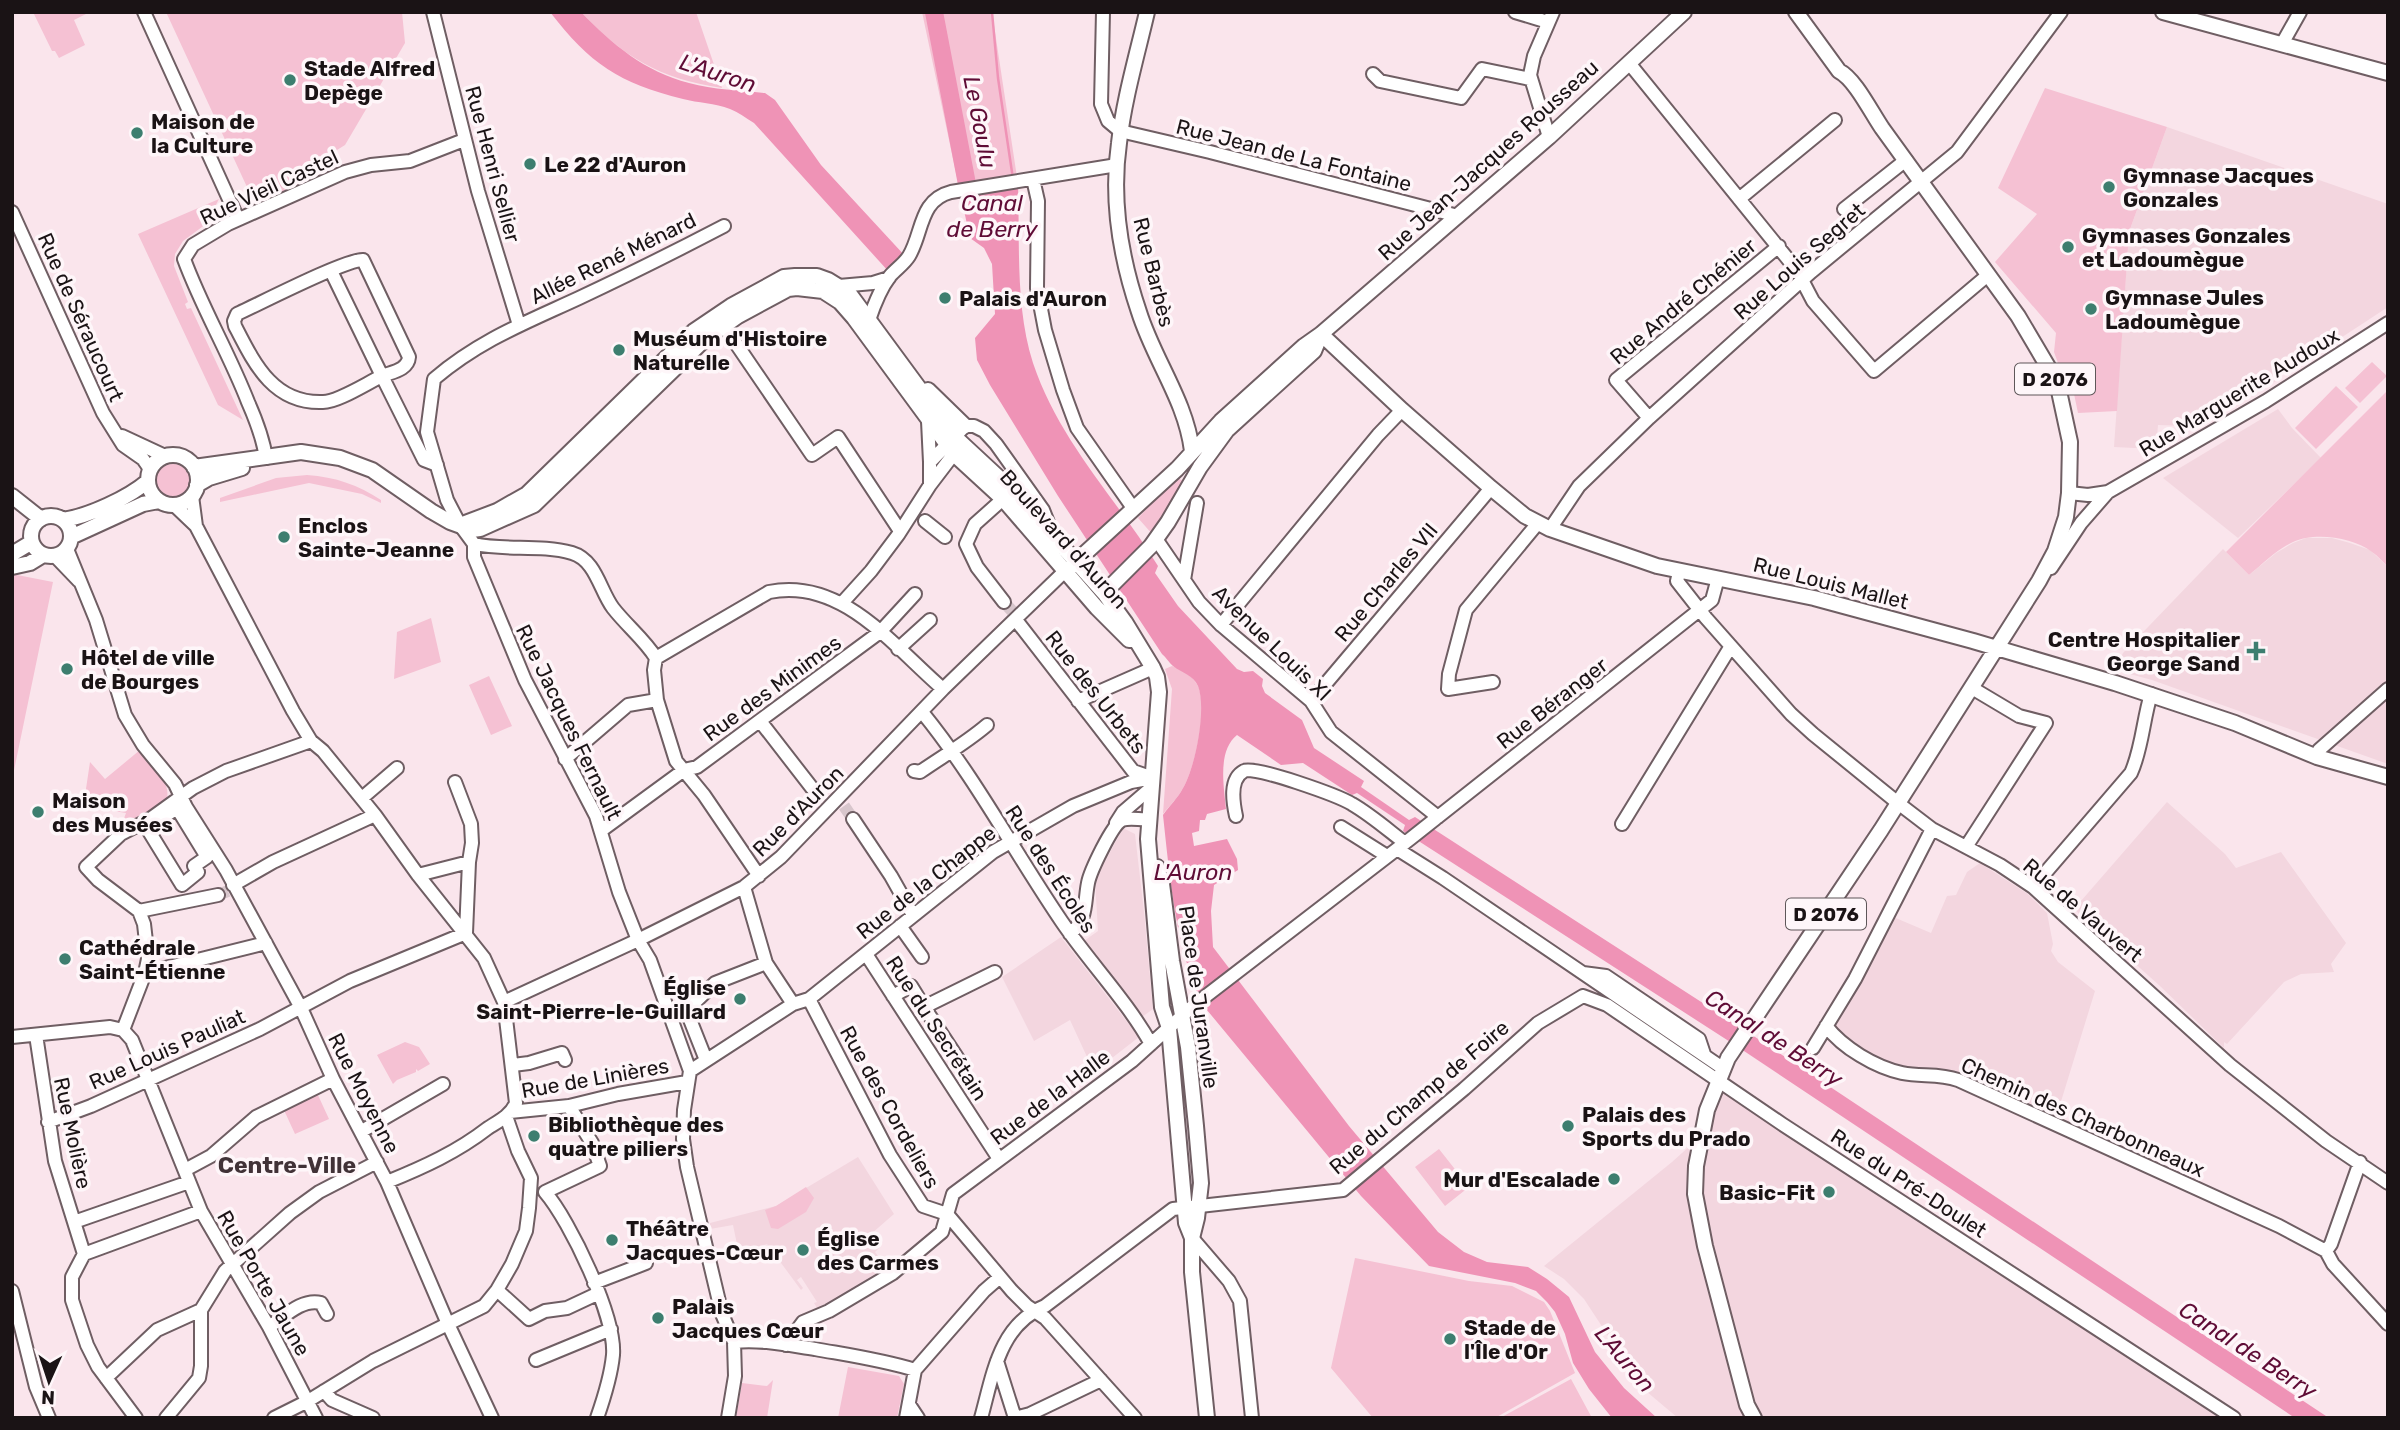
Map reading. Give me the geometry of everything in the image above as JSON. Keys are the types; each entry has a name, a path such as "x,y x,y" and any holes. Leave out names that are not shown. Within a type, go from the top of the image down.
{"main road":[{"name":"Rue Barbès","path":"1147,12 1120,131 1117,165 1118,216 1124,259 1153,350 1184,412 1202,437"},
{"name":"D 2076","path":"1749,1413 1705,1246 1695,1194 1707,1110 1724,1069 1750,1023 1898,803 2038,583 2055,551 2066,517 2070,493 2070,442 2057,382 2025,327 1991,278 1845,73 1839,71 1796,12"},
{"path":"2163,12 2388,73"},
{"name":"Rue Jean-Jacques Rousseau","path":"1071,571 1089,550 1177,469 1202,437 1304,346 1549,137 1684,13"},
{"path":"460,524 497,511 527,494 694,331 731,306 784,277 817,276 849,293 956,441"},
{"path":"194,467 310,452 340,458 372,470 450,523 472,530 480,529 534,505 703,341 788,289 805,288 824,291 840,302 928,421 956,441"},
{"name":"Rue Louis Mallet","path":"1321,334 1491,488 1525,516 1544,526 1601,548 1679,572 1814,598 1997,648 2151,694 2235,723 2317,757 2388,777"},
{"path":"1109,588 1154,542 1168,522 1191,483 1202,437"},
{"name":"Boulevard d'Auron","path":"956,441 1003,499 1071,571 1109,588 1142,653 1153,668 1159,692 1148,839"},
{"name":"Boulevard d'Auron","path":"956,441 1012,489 1053,537 1071,571 1097,608 1142,653"},
{"path":"63,520 76,518 137,490 149,475 154,463 165,456 186,458 194,467 195,490"},
{"path":"12,567 30,563 59,549 143,503 159,500 174,505 181,503 209,478 266,458"},
{"path":"1177,469 1184,473 1191,483"},
{"path":"149,475 150,489 159,500"},
{"path":"12,496 35,530 34,547 59,549"},
{"path":"12,502 35,530"},
{"path":"12,554 52,516 68,525 59,549"},
{"name":"Place de Juranville","path":"1148,839 1162,1007 1187,1200"},
{"name":"Place de Juranville","path":"1148,839 1161,884 1188,1011 1188,1047 1201,1183 1187,1200"},
{"path":"1187,1200 1207,1418"}],"street":[{"path":"144,12 238,219"},
{"name":"Rue Henri Sellier","path":"433,12 464,140 519,325"},
{"path":"1103,12 1101,104 1108,121 1120,131"},
{"path":"1515,12 1551,17 1534,55 1530,79 1549,137"},
{"name":"Rue Louis Segret","path":"1493,682 1448,689 1449,674 1466,610 1579,486 1649,418 1803,279 1957,152 2061,12"},
{"path":"2282,44 2300,12"},
{"path":"1629,63 1779,246 1803,279 1813,301 1874,371 1991,278"},
{"path":"1373,74 1380,80 1461,98 1482,69 1530,79"},
{"path":"1740,199 1835,120"},
{"name":"Rue Jean de La Fontaine","path":"1120,131 1458,216"},
{"name":"Rue Vieil Castel","path":"266,458 264,440 244,391 195,290 184,259 193,245 238,219 357,168 410,161 464,140"},
{"path":"1844,209 1906,160"},
{"path":"869,320 877,298 891,276 908,259 923,215 938,196 1117,165"},
{"path":"1027,180 1038,201 1037,288 1045,330 1063,390 1077,428 1130,511"},
{"name":"Rue de Séraucourt","path":"12,212 103,413 122,445 143,459 149,475"},
{"name":"Allée René Ménard","path":"437,465 427,432 435,379 458,359 480,344 638,270 724,226"},
{"name":"Rue André Chénier","path":"1649,418 1616,380 1779,246"},
{"path":"363,260 409,357 405,367 325,403 292,396 259,372 234,321 237,314 331,271 363,260"},
{"path":"331,271 424,460 437,465"},
{"path":"839,286 873,284 891,276"},
{"path":"215,330 234,321"},
{"name":"Rue Marguerite Audoux","path":"2038,583 2056,563 2081,523 2108,492 2266,401 2388,323"},
{"path":"724,327 812,455 838,437 900,531"},
{"path":"1221,625 1378,435 1402,410"},
{"path":"928,421 930,485"},
{"name":"Boulevard d'Auron","path":"956,441 974,426 984,431 1043,510 1053,537"},
{"path":"118,435 165,456"},
{"path":"930,462 956,441"},
{"path":"842,603 871,571 900,531 919,516 930,485 956,441"},
{"name":"Rue Jacques Fernault","path":"437,465 447,500 474,544 474,556 510,648 540,713 602,830 619,892 638,940 650,960 688,1077"},
{"name":"Rue Charles VII","path":"1311,701 1491,488"},
{"path":"195,490 196,526"},
{"name":"Rue Marguerite Audoux","path":"2070,493 2088,495 2108,492"},
{"name":"Rue des Urbets","path":"1003,499 975,524 966,544 977,567 1133,771 1152,783"},
{"path":"1184,580 1197,503"},
{"path":"174,505 196,526 311,741 323,751 362,798 418,875 466,933 484,958 504,1002 516,1102 508,1114 461,1149 387,1182"},
{"path":"919,516 945,537"},
{"name":"Avenue Louis XI","path":"1154,542 1199,602 1221,625 1311,701 1331,732 1438,817"},
{"path":"474,544 547,549 580,556 589,563 613,608 656,658 654,670 657,700 676,761 704,795 759,876"},
{"name":"Rue Moyenne","path":"59,549 82,583 126,717 138,739 175,784 187,791 228,890 266,943 301,1008 333,1079 387,1182 492,1418"},
{"name":"Rue d'Auron","path":"504,1002 638,940 744,887 759,876 841,803 1013,613 1071,571"},
{"name":"Rue de Vauvert","path":"1679,572 1677,581 1791,714 1933,829 2033,887 2230,1065 2326,1141 2388,1183"},
{"name":"Rue Béranger","path":"1236,974 1700,610 1712,600 1718,578"},
{"path":"656,658 769,592 803,590 851,607 943,689"},
{"name":"Rue des Minimes","path":"602,830 684,770 697,767 880,632 915,594"},
{"path":"898,649 930,620"},
{"path":"1622,824 1731,646"},
{"path":"1078,701 1153,668"},
{"path":"1966,846 2046,723 2019,716 1972,688"},
{"path":"2317,757 2319,750 2388,689"},
{"path":"2033,887 2131,773 2151,694"},
{"path":"565,759 628,705 657,700"},
{"name":"Rue des Écoles","path":"922,712 952,749 1070,934 1151,1044"},
{"path":"760,721 812,788"},
{"path":"914,771 920,772 965,743 986,725"},
{"path":"12,1037 103,1027 123,1030 148,959 144,924 139,911 98,880 86,867 121,834 150,819 187,791 226,771 311,741"},
{"path":"362,798 397,768"},
{"path":"1236,816 1233,796 1236,780 1242,771 1251,768 1351,803 1400,847"},
{"path":"455,782 471,824 466,933"},
{"name":"Rue de la Chappe","path":"809,999 965,873 1009,842 1073,806 1131,782 1152,783"},
{"path":"1070,934 1085,913 1090,874 1116,823 1152,783"},
{"path":"177,808 207,857 194,866 198,872 183,885 147,828 177,808"},
{"path":"139,911 228,890 273,862 375,815"},
{"path":"853,818 913,915"},
{"path":"1116,823 1125,819 1149,819"},
{"path":"1342,827 1400,847"},
{"path":"1813,1048 1855,979 1933,829"},
{"name":"Rue du Pré-Doulet","path":"1400,847 1579,972 1606,976 1699,1039 1704,1054 1790,1129 2234,1418"},
{"path":"418,875 469,862"},
{"path":"744,887 766,963 793,1004"},
{"path":"900,926 922,957"},
{"name":"Rue Louis Pauliat","path":"48,1122 147,1081 301,1008 351,981 466,933"},
{"path":"145,973 266,943"},
{"name":"Rue du Secrétain","path":"866,954 999,1159"},
{"path":"706,1060 689,1017 691,1006 715,983 766,963"},
{"path":"924,1007 995,972"},
{"path":"1579,972 1583,996"},
{"name":"Rue de la Halle","path":"786,1345 803,1322 829,1311 892,1273 936,1238 942,1233 953,1194 1151,1044 1236,974"},
{"path":"893,996 911,986 958,1059"},
{"name":"Rue du Pré-Doulet","path":"1583,996 1607,1005 1724,1069"},
{"name":"Rue du Champ de Foire","path":"1382,1154 1464,1088 1538,1023 1583,996"},
{"path":"728,1418 735,1376 734,1342 722,1314 687,1167 683,1139 688,1077 706,1060 793,1004 809,999"},
{"name":"Rue des Cordeliers","path":"809,999 890,1155 923,1206 947,1214 1000,1277 1027,1306 1036,1310 1135,1418"},
{"name":"Chemin des Charbonneaux","path":"1826,1026 1845,1045 1879,1064 1903,1073 1938,1075 1958,1080 2280,1226 2326,1251 2333,1264 2388,1324"},
{"name":"Rue Porte Jaune","path":"123,1030 132,1040 201,1211 269,1327 316,1418"},
{"name":"Rue Molière","path":"36,1035 55,1161 84,1254"},
{"path":"513,1065 562,1053 565,1060"},
{"name":"Rue de Linières","path":"508,1114 569,1106 688,1077"},
{"path":"74,1223 187,1176 256,1117 333,1079"},
{"path":"362,1131 443,1084"},
{"path":"569,1106 592,1143 600,1166 545,1192 557,1206 597,1288 611,1329 613,1354 605,1395 597,1418"},
{"path":"274,1418 308,1401 373,1361 484,1306 497,1290 526,1231 531,1178 518,1151 508,1114"},
{"name":"Rue du Champ de Foire","path":"1187,1200 1342,1189 1400,1137"},
{"path":"166,1418 199,1378 201,1310 231,1265 290,1213 319,1192 377,1162"},
{"path":"2326,1251 2331,1244 2360,1162"},
{"path":"981,1418 1001,1348 1012,1331 1036,1310 1045,1307 1187,1200"},
{"path":"136,1418 106,1378 87,1345 72,1300 72,1277 84,1254 201,1211"},
{"path":"1192,1238 1229,1281 1240,1301 1252,1418"},
{"path":"497,1290 529,1319 545,1311 567,1308 597,1288 646,1263"},
{"path":"918,1418 908,1412 914,1376 984,1291 1000,1277"},
{"path":"12,1291 36,1387 49,1418"},
{"path":"269,1327 312,1301 321,1303 327,1314"},
{"path":"106,1378 157,1330 201,1310"},
{"path":"536,1360 611,1329"},
{"path":"734,1342 748,1340 887,1362 914,1376"},
{"path":"997,1361 1015,1418 1030,1414 1101,1380"},
{"path":"324,1391 332,1401 373,1418"}],"shaded area":[{"path":"33,12 90,12 74,20 85,45 59,58 55,51 52,51"},
{"name":"Stade Alfred Depège","path":"166,12 402,12 405,43 345,145 334,155 338,163 267,201 257,197 252,187 247,187"},
{"path":"581,12 696,12 722,88 679,78 644,64 613,42"},
{"path":"922,12 992,12 1018,184 960,192"},
{"name":"Gymnases Gonzales et Ladoumègue","path":"2045,88 2167,127 2129,232 2117,411 2078,413 2073,389 2066,385 2054,352 2056,333 1995,262 2037,214 1998,188"},
{"path":"2167,127 2388,204 2388,307 2301,364 2277,364 2276,381 2186,426 2158,425 2156,449 2114,447 2129,232"},
{"path":"219,199 206,224 183,241 175,254 174,266 188,302 185,304 187,309 191,308 243,420 218,405 138,234"},
{"path":"2372,362 2387,376 2360,403 2345,388"},
{"path":"2336,386 2358,407 2316,449 2295,428"},
{"path":"2388,390 2388,567 2374,554 2355,543 2312,537 2287,545 2249,575 2226,552"},
{"path":"2278,409 2321,458 2238,538 2163,478"},
{"path":"173,464 185,469 190,481 185,493 173,498 161,493 156,481 161,469"},
{"path":"307,475 355,486 381,500 381,503 362,494 309,483 220,502 220,498 276,478"},
{"path":"1178,478 1183,481 1181,488 1153,535 1138,518"},
{"name":"Centre Hospitalier George Sand","path":"2306,538 2332,538 2370,550 2388,567 2388,764 2152,680 2115,670 2123,653 2223,549 2249,575 2276,553"},
{"path":"12,574 53,582 12,780"},
{"path":"431,618 441,662 394,679 397,632"},
{"path":"1172,666 1187,674 1198,686 1202,708 1196,753 1188,779 1163,814 1172,689 1165,669"},
{"path":"489,676 512,726 491,735 469,685"},
{"path":"140,750 165,782 167,799 161,807 130,822 123,821 126,813 90,807 84,802 90,762 105,779"},
{"path":"2167,802 2225,854 2236,868 2281,852 2346,943 2331,964 2334,972 2301,974 2284,982 2227,1044 2224,1042 2224,1048 2074,909"},
{"path":"1123,828 1135,834 1144,912 1153,1009 1142,1017 1084,941 1098,931 1095,880"},
{"path":"1980,863 2028,894 2047,913 2053,944 2051,951 2058,962 2095,991 2055,1121 1953,1075 1893,1068 1836,1034 1833,1020 1891,916 1931,933 1947,896 1956,895 1967,872"},
{"path":"1061,937 1139,1037 1094,1072 1070,1020 1034,1041 1002,977"},
{"path":"405,1042 419,1047 430,1064 418,1071 416,1069 416,1072 393,1084 377,1055"},
{"path":"1719,1081 2237,1418 1678,1418 1634,1381 1619,1361 1605,1331 1584,1299 1564,1279 1544,1266 1702,1135"},
{"path":"317,1093 329,1119 295,1134 283,1108"},
{"path":"1439,1149 1469,1187 1445,1206 1415,1167"},
{"path":"858,1157 894,1214 871,1234 880,1247 875,1252 888,1269 819,1311 814,1303 817,1302 801,1277 797,1280 803,1288 801,1290 767,1244 756,1248 757,1254 739,1254 733,1225 710,1229 710,1223 776,1206"},
{"path":"806,1187 814,1198 806,1212 778,1229 771,1228 765,1210"},
{"name":"Stade de l'Île d'Or","path":"1355,1258 1469,1281 1512,1286 1544,1302 1575,1373 1495,1418 1373,1418 1331,1368"},
{"path":"848,1367 899,1376 904,1384 897,1418 838,1418"},
{"path":"1571,1379 1592,1418 1500,1418"},
{"path":"773,1380 767,1418 736,1418 742,1383 767,1386"}],"water":[{"path":"550,12 581,12 630,55 673,78 708,87 765,93 775,100 821,165 906,257 896,261 889,272 754,123 724,107 661,93 623,78 593,58"},
{"path":"1018,184 1023,320 1033,363 1058,418 1073,444 1158,566 1155,573 1178,606 1237,669 1244,672 1253,671 1263,679 1265,693 1302,720 1314,748 1364,781 1361,787 1409,820 1415,817 1740,1027 2329,1418 2295,1418 1738,1047 1403,831 1405,825 1357,793 1352,795 1303,763 1281,765 1237,735 1224,760 1226,809 1207,814 1205,820 1200,820 1199,831 1192,833 1194,846 1227,839 1237,859 1238,870 1214,885 1211,911 1213,947 1349,1126 1438,1232 1464,1252 1487,1262 1528,1267 1569,1297 1595,1352 1624,1388 1657,1418 1612,1418 1573,1363 1565,1334 1555,1312 1536,1291 1515,1283 1429,1266 1361,1196 1202,1004 1193,981 1175,911 1163,815 1181,792 1192,767 1200,723 1198,686 1162,654 1058,496 977,360 975,338 995,314 992,264 984,248 970,238 960,192"}],"waterway":[{"name":"Le Goulu","path":"934,12 971,205"},
{"name":"Canal de Berry","path":"992,12 998,78 1013,179"}],"tunnel":[{"path":"1004,602 1013,612"},
{"path":"844,806 853,819"},
{"path":"218,895 228,891"}],"place":[{"name":"Stade Alfred Depège","path":"290,80"},
{"name":"Maison de la Culture","path":"137,133"},
{"name":"Le 22 d'Auron","path":"530,164"},
{"name":"Gymnase Jacques Gonzales","path":"2109,187"},
{"name":"Gymnases Gonzales et Ladoumègue","path":"2068,247"},
{"name":"Palais d'Auron","path":"945,298"},
{"name":"Gymnase Jules Ladoumègue","path":"2091,309"},
{"name":"Muséum d'Histoire Naturelle","path":"619,350"},
{"name":"Enclos Sainte-Jeanne","path":"284,537"},
{"name":"Centre Hospitalier George Sand","path":"2256,651"},
{"name":"Hôtel de ville de Bourges","path":"67,669"},
{"name":"Maison des Musées","path":"38,812"},
{"name":"Cathédrale Saint-Étienne","path":"65,959"},
{"name":"Église Saint-Pierre-le-Guillard","path":"740,999"},
{"name":"Palais des Sports du Prado","path":"1568,1126"},
{"name":"Bibliothèque des quatre piliers","path":"534,1136"},
{"name":"Mur d'Escalade","path":"1614,1179"},
{"name":"Basic-Fit","path":"1829,1192"},
{"name":"Théâtre Jacques-Cœur","path":"612,1240"},
{"name":"Église des Carmes","path":"803,1250"},
{"name":"Palais Jacques Cœur","path":"658,1318"},
{"name":"Stade de l'Île d'Or","path":"1450,1339"}],"district":[{"name":"Centre-Ville","path":"287,1165"}],"water label":[{"name":"L'Auron","path":"718,73"},
{"name":"L'Auron","path":"1193,872"},
{"name":"L'Auron","path":"1625,1359"}]}
